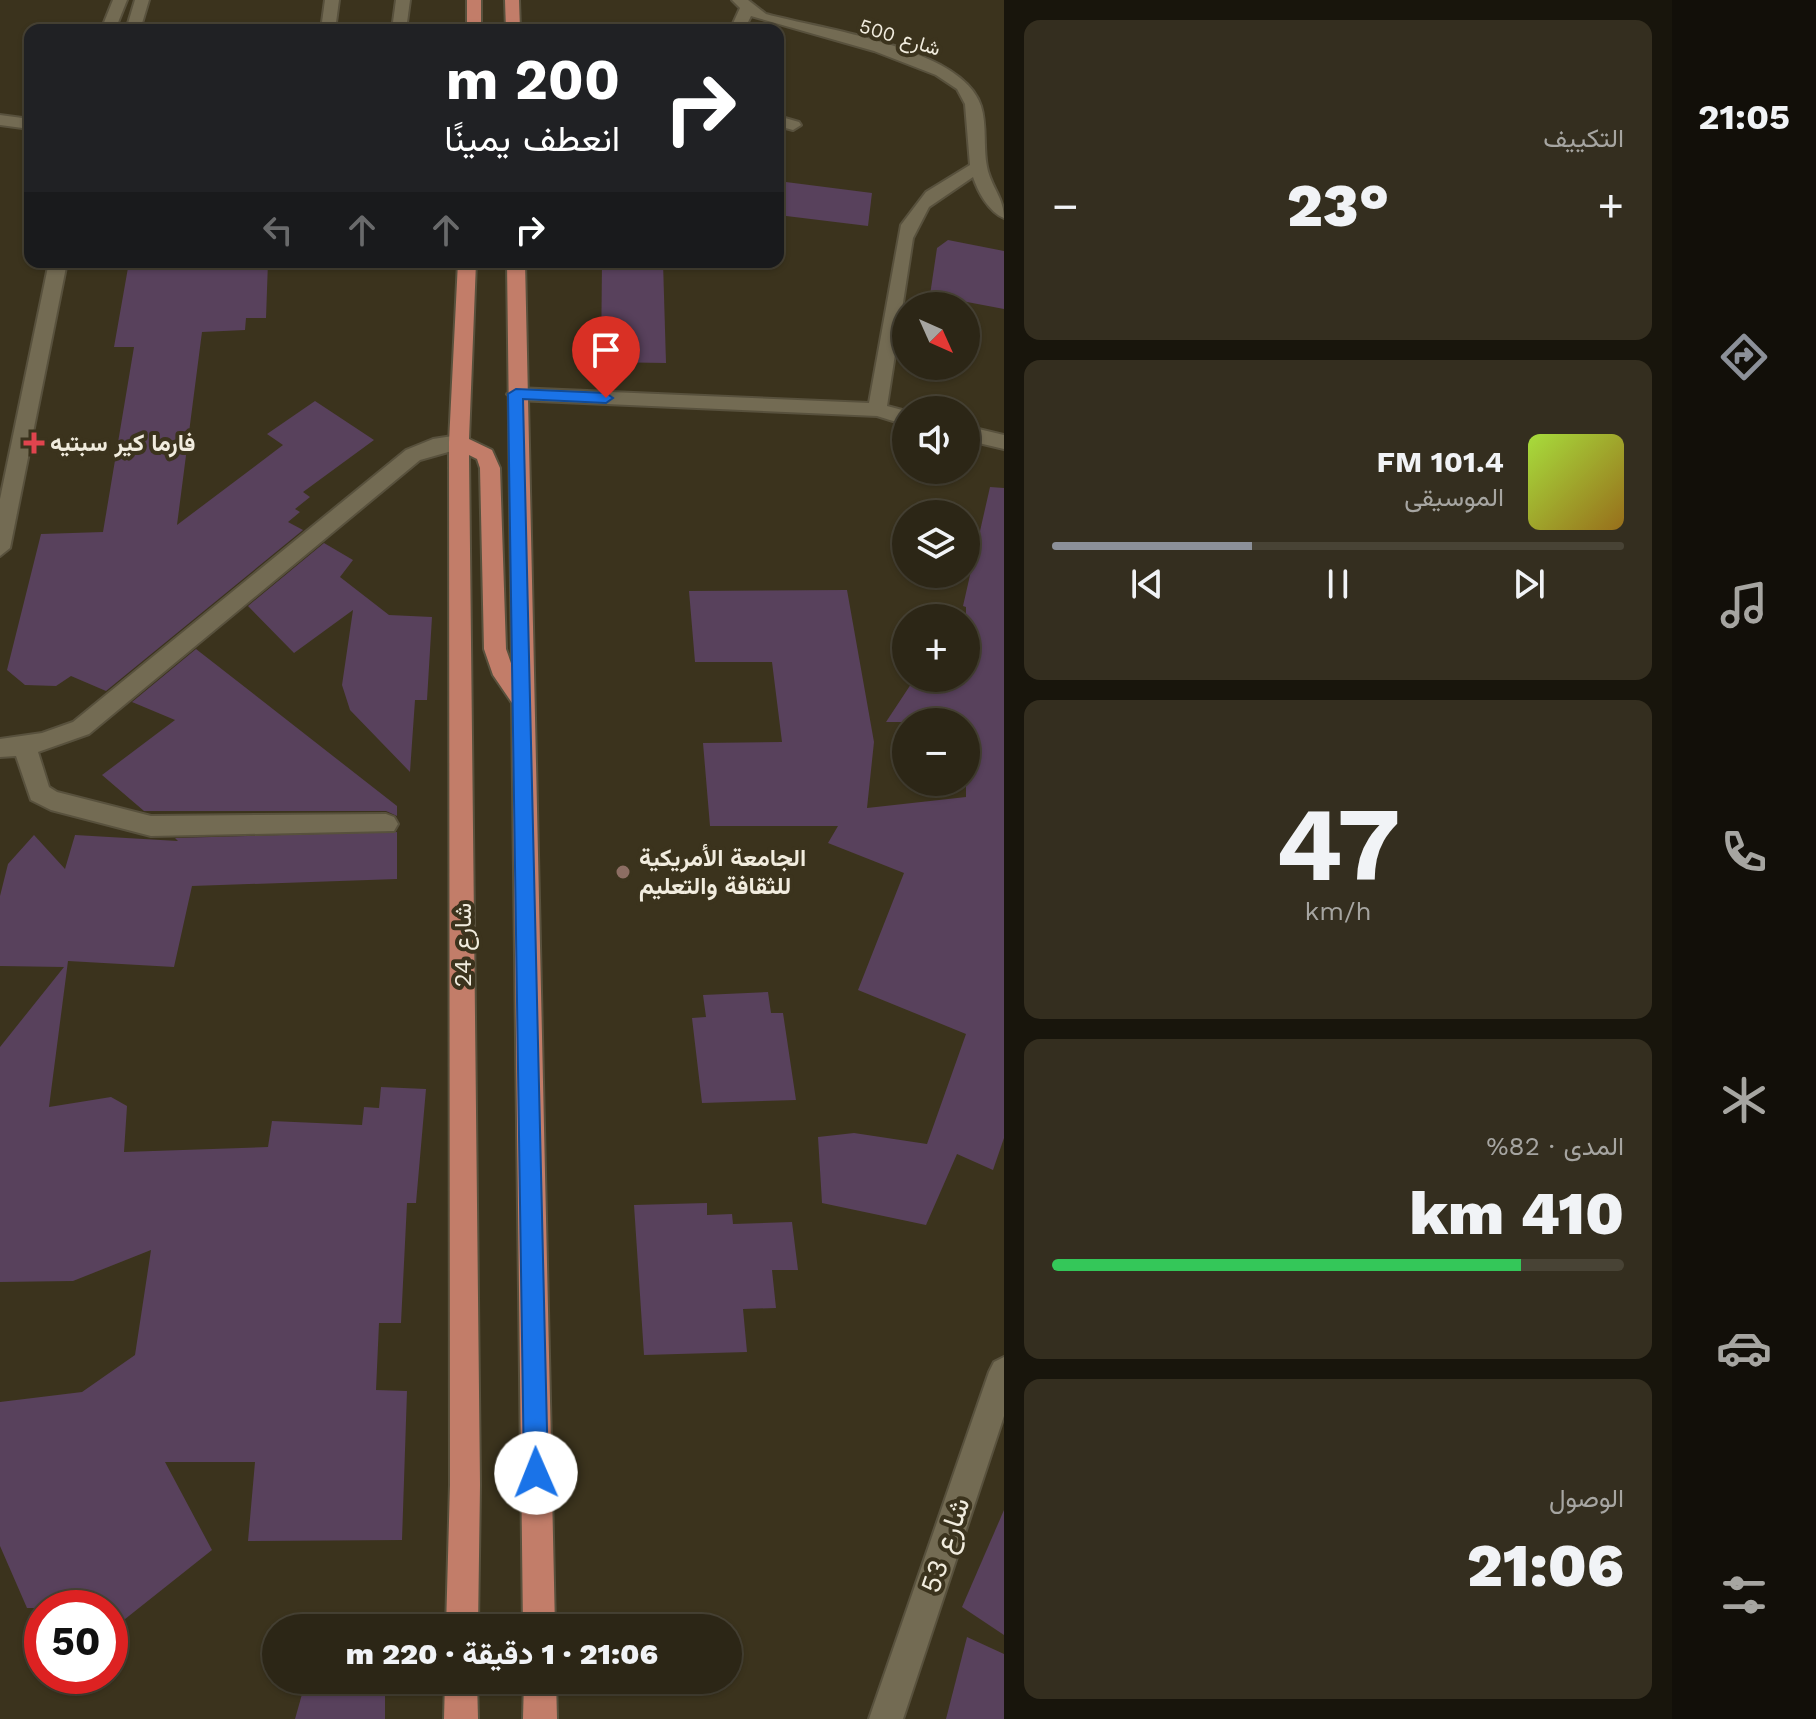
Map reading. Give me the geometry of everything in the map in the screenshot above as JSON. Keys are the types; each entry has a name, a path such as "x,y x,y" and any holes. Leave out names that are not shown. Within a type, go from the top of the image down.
{"main road":[{"path":"474,0 474,24"},
{"path":"512,0 513,24"},
{"name":"شارع 24","path":"462,1614 465,1454 459,442 467,268"},
{"path":"516,268 539,1614"},
{"path":"459,442 485,455 490,468 495,649 504,675 522,699"},
{"path":"461,1694 461,1719"},
{"path":"540,1694 540,1719"}],"street":[{"path":"110,24 120,0"},
{"path":"135,24 142,0"},
{"path":"329,24 332,0"},
{"path":"400,24 403,0"},
{"path":"749,8 771,0"},
{"name":"شارع 500","path":"749,8 927,63 946,73 967,90 973,102 976,168 985,189 1004,213"},
{"path":"877,410 910,216 937,189 976,168"},
{"path":"0,548 57,268"},
{"path":"516,394 877,410 892,414"},
{"path":"980,436 1004,442"},
{"path":"0,748 25,747 58,739 81,728 413,455 433,446 459,442"},
{"path":"25,747 39,793 51,800 151,826 386,824"},
{"name":"شارع 53","path":"886,1719 1004,1372"}],"building":[{"path":"784,182 872,193 868,226 784,216"},
{"path":"948,240 1004,251 1004,309 980,304 980,292 930,292 937,248"},
{"path":"128,268 268,268 266,318 246,318 245,330 202,332 177,525 283,445 267,434 315,401 374,440 303,492 310,497 295,509 300,512 288,522 303,530 106,691 71,676 56,686 25,685 7,670 41,534 103,532 134,347 114,347"},
{"path":"602,268 663,268 666,363 601,362"},
{"path":"990,487 1004,488 1004,1138 993,1170 957,1154 926,1225 822,1203 818,1137 854,1133 927,1144 966,1034 858,990 904,873 828,843 838,826 710,826 703,743 782,742 772,662 695,662 689,591 847,590 874,742 867,808 980,796 980,708 895,708 906,692 980,692 980,604 963,604 967,588 980,588 980,531"},
{"path":"324,543 353,560 340,577 389,615 432,617 427,700 415,700 410,772 350,710 342,685 353,610 294,653 248,606"},
{"path":"196,649 397,806 397,816 386,811 144,811 102,775 175,720 132,702"},
{"path":"397,832 397,879 192,886 174,967 68,961 49,1107 111,1097 127,1106 124,1152 268,1147 272,1121 362,1125 364,1107 379,1108 381,1087 426,1089 416,1203 407,1203 401,1323 379,1323 376,1390 407,1391 402,1540 248,1541 255,1462 165,1462 212,1550 128,1617 128,1590 24,1590 24,1601 0,1546 0,1402 82,1392 135,1355 151,1250 73,1281 0,1282 0,1047 64,967 0,966 0,896 8,864 34,835 65,869 75,835 178,841 175,838"},
{"path":"768,992 771,1013 783,1013 796,1100 702,1103 692,1018 706,1017 703,995"},
{"path":"707,1203 707,1215 732,1214 733,1224 792,1222 798,1270 772,1270 776,1308 743,1309 747,1352 644,1355 634,1205"},
{"path":"1004,1510 1004,1635 962,1607"},
{"path":"967,1637 1004,1654 1004,1719 946,1719"},
{"path":"302,1694 385,1694 385,1719 295,1719"}],"place":[{"name":"فارما كير سبتيه","path":"34,443"},
{"name":"الجامعة الأمريكية للثقافة والتعليم","path":"623,872"}],"route":[{"path":"536,1473 516,394 606,398"}]}
